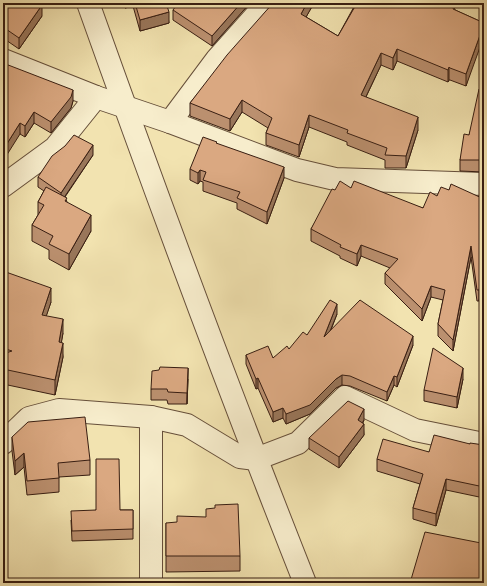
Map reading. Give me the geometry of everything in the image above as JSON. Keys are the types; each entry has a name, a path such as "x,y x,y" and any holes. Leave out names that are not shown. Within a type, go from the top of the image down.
{"street":[{"path":"88,3 125,107 256,459 305,583"},
{"path":"170,122 217,59 267,3"},
{"path":"3,60 96,97 170,122 297,170 335,179 484,184"},
{"path":"3,186 55,148 96,97"},
{"path":"3,443 29,418 59,410 151,417 187,425 240,457 256,459 298,443 345,397 415,430 484,444"},
{"path":"151,417 151,583"}],"building":[{"path":"3,3 39,3 42,5 19,38 3,27"},
{"path":"135,3 166,3 169,12 140,20"},
{"path":"178,3 241,3 212,36 173,10"},
{"path":"273,3 307,3 301,14 338,36 357,3 453,3 455,4 453,9 484,24 466,74 449,67 448,70 397,49 393,58 381,53 361,95 418,117 406,156 385,155 387,148 347,133 348,130 309,115 299,145 266,133 272,118 242,100 230,119 190,103 227,55"},
{"path":"3,63 73,90 71,97 51,122 34,112 25,126 20,123 3,150"},
{"path":"479,89 484,90 484,160 460,160 464,134 469,135"},
{"path":"74,135 93,145 61,193 38,177 52,156 65,146"},
{"path":"203,137 284,167 267,212 237,198 240,192 203,180 206,172 200,170 198,173 190,169"},
{"path":"340,181 351,188 354,181 423,208 430,192 437,196 441,187 449,190 451,184 484,199 484,269 479,290 477,290 471,246 453,340 438,324 445,290 431,286 422,309 385,273 398,259 361,245 357,254 340,247 341,245 311,229 332,189 335,190"},
{"path":"46,187 67,198 65,201 91,215 69,254 49,244 53,236 32,225 44,205 38,202"},
{"path":"3,271 51,288 42,315 63,319 59,342 63,343 55,380 3,369 3,354 12,351 3,348"},
{"path":"330,300 337,304 324,337 360,300 413,336 397,377 394,376 387,392 350,376 342,375 310,405 286,414 283,408 273,412 258,378 256,379 246,355 268,346 273,358 287,346 289,349 303,332 307,335"},
{"path":"433,348 463,368 457,397 424,390"},
{"path":"160,367 188,368 187,393 168,392 167,389 151,389 152,371 159,370"},
{"path":"348,401 364,409 358,420 364,424 339,457 309,438"},
{"path":"85,417 90,460 58,463 59,478 27,481 24,453 15,461 12,437 28,422"},
{"path":"434,435 470,444 484,445 484,487 446,479 436,514 413,508 423,474 377,459 383,439 429,452"},
{"path":"96,459 119,459 120,510 133,510 133,529 72,531 71,511 96,510"},
{"path":"238,504 240,556 166,556 166,523 177,522 177,516 206,517 206,509 215,508 215,505"},
{"path":"425,532 481,543 480,553 484,554 484,583 410,583"}]}
